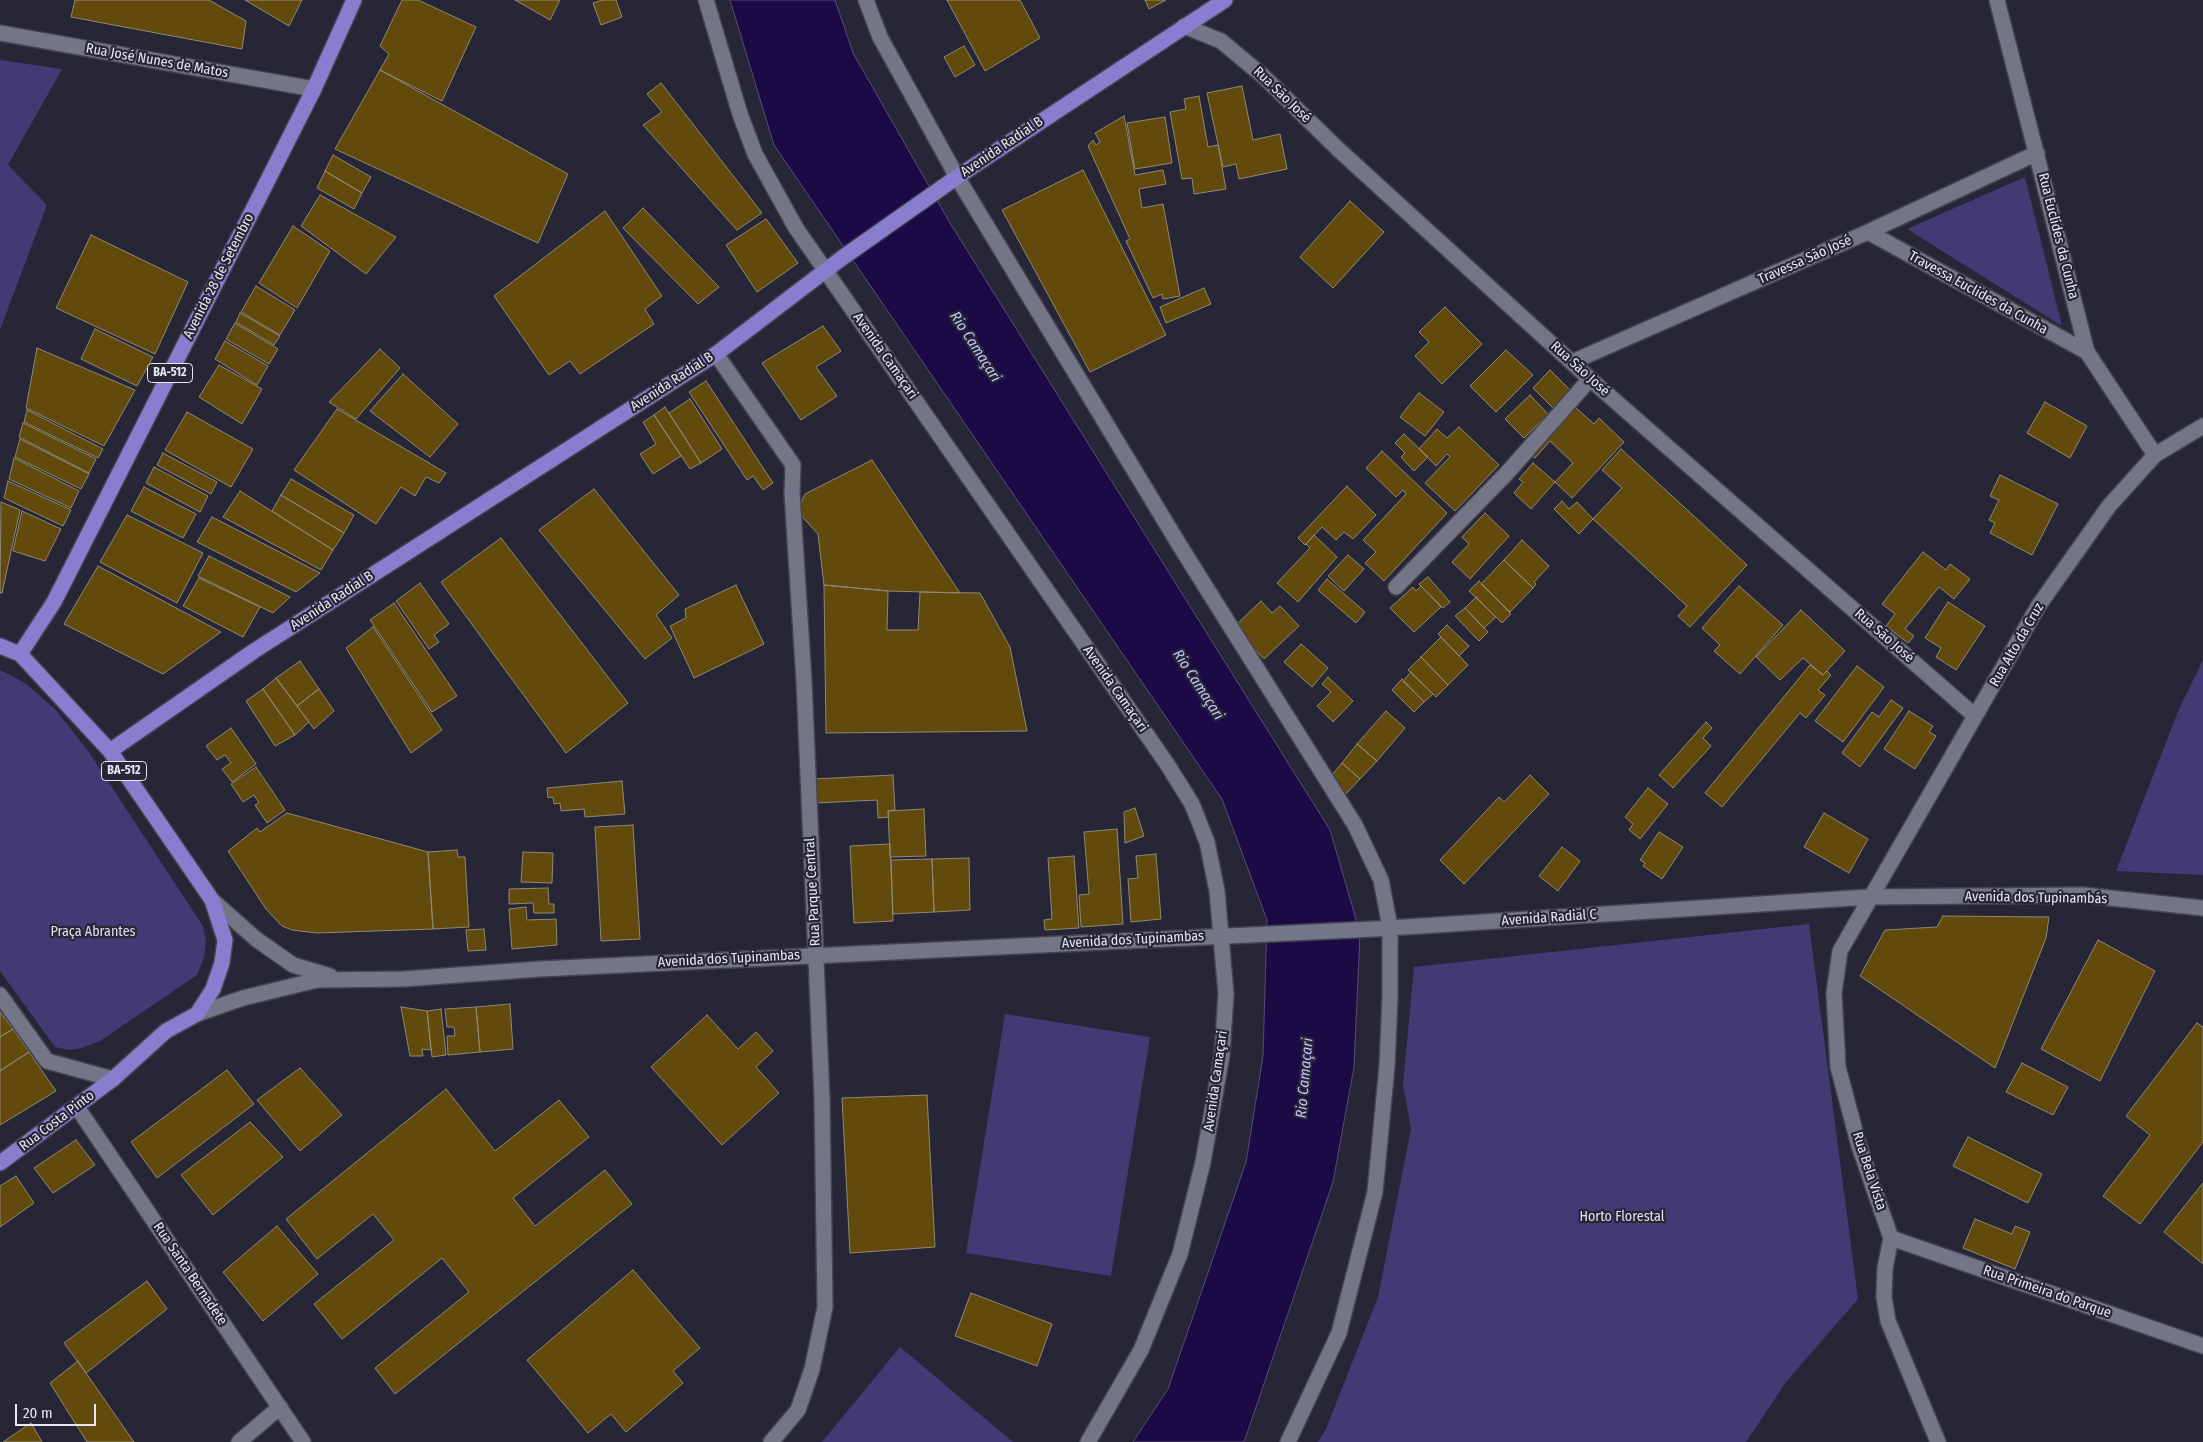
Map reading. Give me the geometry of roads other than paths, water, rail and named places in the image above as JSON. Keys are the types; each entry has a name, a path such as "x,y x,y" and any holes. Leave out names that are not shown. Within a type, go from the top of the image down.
{"main road":[{"name":"Avenida 28 de Setembro","path":"20,654 54,602 314,89 354,0"},
{"name":"Avenida Radial B","path":"110,751 254,651 716,354 842,258 944,188 957,177 1225,0"},
{"name":"BA-512","path":"0,646 20,654 110,751 212,900 225,940 223,956 214,989 197,1014 166,1031 113,1079"},
{"name":"Rua Costa Pinto","path":"0,1163 113,1079"}],"street":[{"name":"Avenida Camaçari","path":"706,0 740,114 755,154 796,228 1167,764 1192,804 1208,842 1226,935 1226,994 1222,1054 1203,1162 1180,1254 1141,1350 1088,1442"},
{"path":"866,0 880,37 957,177 1180,546 1355,824 1381,880 1390,928 1390,997 1387,1056 1375,1192 1340,1333 1288,1442"},
{"name":"Rua Euclídes da Cunha","path":"1997,0 2088,352 2155,455"},
{"name":"Rua São José","path":"1184,26 1221,40 1263,76 1338,150 1590,379 1975,716"},
{"name":"Rua José Nunes de Matos","path":"0,33 314,89"},
{"name":"Travessa São José","path":"1572,362 1868,232 2036,153"},
{"name":"Travessa Euclides da Cunha","path":"1868,232 2088,352"},
{"name":"Rua Parque Central","path":"716,354 793,464 792,493 804,671 822,1098 825,1307 812,1369 798,1410 771,1442"},
{"path":"1396,587 1507,473 1590,379"},
{"name":"Rua Alto da Cruz","path":"1869,897 2044,598 2109,506 2155,455 2203,426"},
{"name":"Avenida dos Tupinambás","path":"1869,897 2083,896 2203,908"},
{"name":"Avenida Radial C","path":"1226,935 1390,928 1869,897"},
{"name":"Rua Bela Vista","path":"1869,897 1840,951 1834,993 1838,1067 1859,1146 1892,1238"},
{"name":"Avenida dos Tupinambas","path":"212,900 256,939 293,965 348,980"},
{"name":"Avenida dos Tupinambas","path":"197,1014 281,988 317,980 348,980 1226,935"},
{"path":"0,995 47,1061 113,1079"},
{"name":"Rua Santa Bernadete","path":"76,1107 303,1442"},
{"path":"1892,1238 1885,1268 1884,1298 1888,1321 1938,1442"},
{"name":"Rua Primeira do Parque","path":"1892,1238 2203,1346"},
{"path":"239,1442 280,1407"}],"water":[{"name":"Rio Camaçari","path":"730,0 835,0 853,53 950,223 1330,830 1360,933 1354,1067 1333,1182 1244,1442 1133,1442 1168,1389 1246,1162 1263,1056 1267,920 1222,799 774,145"}],"park label":[{"name":"Praça Abrantes","path":"93,932"},
{"name":"Horto Florestal","path":"1622,1217"}]}
